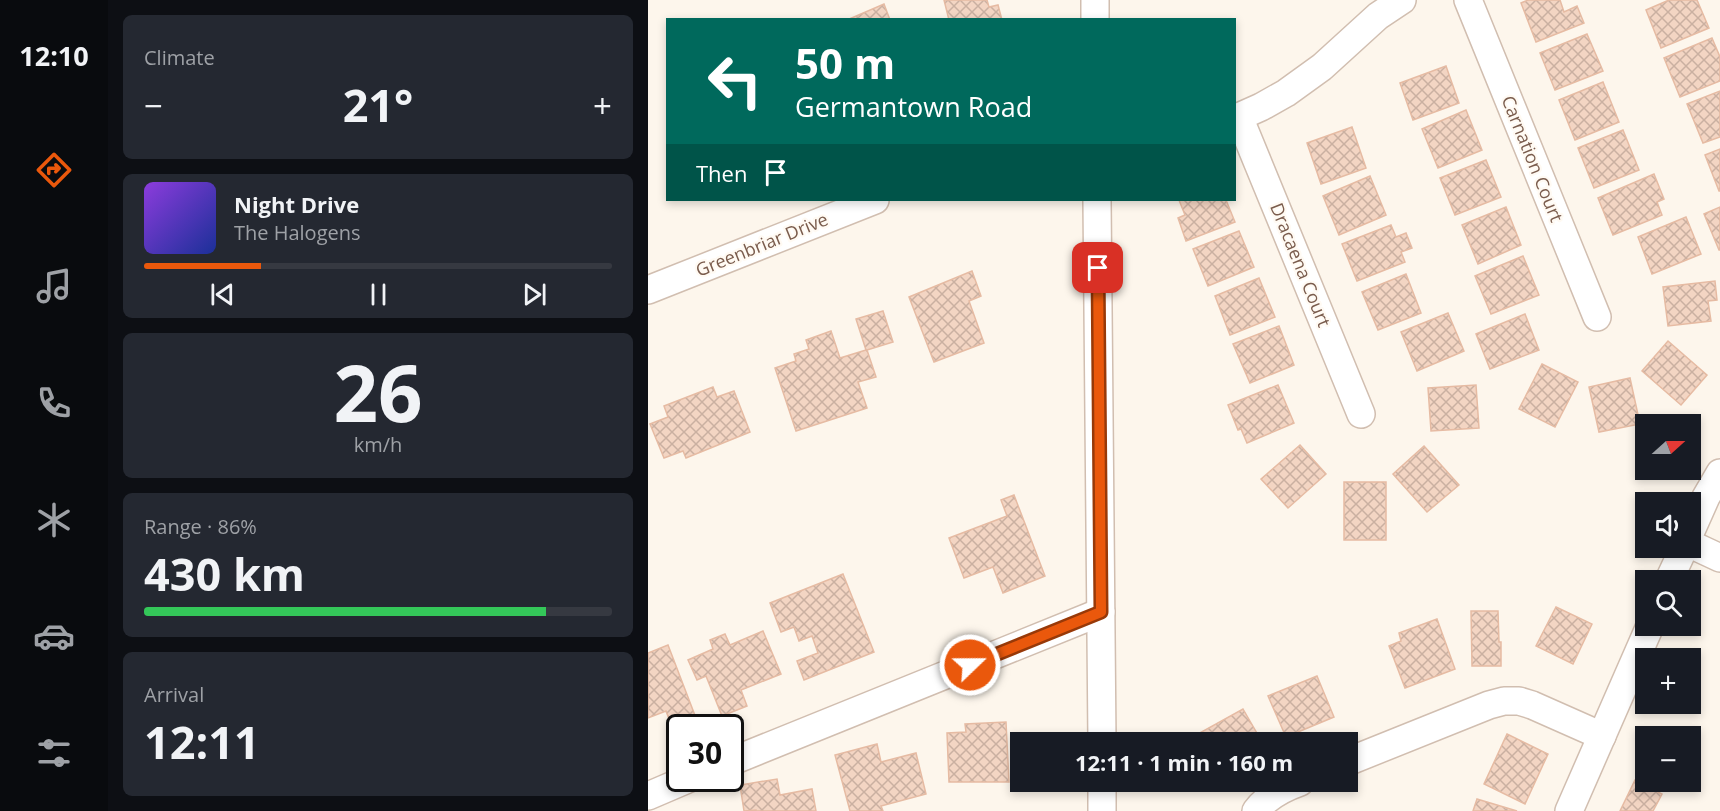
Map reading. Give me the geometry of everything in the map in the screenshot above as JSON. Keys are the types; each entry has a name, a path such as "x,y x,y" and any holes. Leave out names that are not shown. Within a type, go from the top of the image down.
{"street":[{"path":"1095,0 1095,18"},
{"path":"1237,118 1295,87 1322,67 1378,16 1402,0"},
{"name":"Carnation Court","path":"1468,0 1597,317"},
{"name":"Dracaena Court","path":"1237,118 1361,414"},
{"name":"Greenbriar Drive","path":"648,290 872,201"},
{"path":"1097,201 1102,732"},
{"path":"1701,508 1720,474"},
{"path":"1701,549 1720,558"},
{"path":"744,756 1101,612"},
{"path":"1569,811 1646,636"},
{"path":"1358,758 1504,701 1519,701 1532,705 1602,735"},
{"path":"648,796 666,788"},
{"path":"1102,792 1102,811"},
{"path":"1256,811 1277,792"}],"building":[{"path":"944,0 987,0 989,7 998,5 1001,18 948,18"},
{"path":"1528,0 1560,0 1564,12 1577,6 1584,23 1536,42 1521,3"},
{"path":"1669,0 1697,0 1709,28 1661,48 1646,10"},
{"path":"884,4 889,18 852,18"},
{"path":"1587,34 1603,71 1555,90 1540,53"},
{"path":"1712,38 1720,57 1720,81 1680,97 1664,58"},
{"path":"1446,66 1459,103 1413,120 1400,83"},
{"path":"1603,82 1619,122 1575,140 1559,100"},
{"path":"1720,91 1720,137 1703,143 1687,104"},
{"path":"1466,110 1482,150 1438,168 1422,129"},
{"path":"1352,127 1366,168 1321,184 1307,143"},
{"path":"1623,130 1639,170 1594,188 1578,148"},
{"path":"1720,149 1720,191 1719,191 1705,155"},
{"path":"1486,160 1501,197 1455,215 1440,178"},
{"path":"1654,174 1664,199 1657,202 1662,215 1613,235 1598,198"},
{"path":"1370,176 1386,215 1339,235 1323,196"},
{"path":"1179,201 1226,201 1235,222 1186,241 1178,218 1185,215"},
{"path":"1506,207 1521,245 1478,264 1462,225"},
{"path":"1720,207 1720,250 1719,250 1704,214"},
{"path":"1686,217 1701,254 1652,274 1638,237"},
{"path":"1391,225 1396,237 1406,233 1412,248 1401,252 1405,262 1357,281 1342,244"},
{"path":"1239,231 1254,267 1208,286 1193,249"},
{"path":"1523,256 1539,295 1491,314 1475,276"},
{"path":"972,271 981,296 969,301 984,343 934,362 909,297"},
{"path":"1406,274 1421,313 1378,330 1362,292"},
{"path":"1259,278 1275,317 1230,335 1215,296"},
{"path":"1715,281 1717,300 1708,301 1711,321 1668,326 1663,287"},
{"path":"883,311 893,342 867,350 876,377 858,382 867,408 796,431 775,368 796,361 794,354 809,349 806,340 831,331 840,358 866,350 856,319"},
{"path":"1448,313 1464,351 1417,371 1401,332"},
{"path":"1525,314 1539,350 1490,369 1476,334"},
{"path":"1279,326 1294,365 1250,383 1233,344"},
{"path":"1668,341 1707,375 1681,405 1642,371"},
{"path":"1542,364 1578,382 1555,427 1519,409"},
{"path":"1630,378 1638,414 1635,414 1635,425 1599,432 1589,387"},
{"path":"1278,385 1294,423 1247,443 1241,429 1238,430 1228,405"},
{"path":"1476,385 1479,428 1431,431 1428,388"},
{"path":"713,387 717,397 734,391 750,432 686,458 683,451 664,458 650,424 668,417 664,406"},
{"path":"1300,445 1326,474 1288,508 1261,479"},
{"path":"1424,446 1459,485 1427,512 1393,474"},
{"path":"1344,482 1386,482 1386,540 1344,540"},
{"path":"1014,495 1045,576 1003,593 993,567 964,578 949,538 1007,516 1001,500"},
{"path":"843,574 874,652 804,680 797,661 818,653 812,636 799,641 794,627 781,632 770,603"},
{"path":"1556,607 1592,624 1573,664 1536,646"},
{"path":"1471,611 1498,611 1501,666 1472,666"},
{"path":"1437,619 1455,669 1405,688 1389,646 1401,641 1399,633"},
{"path":"763,631 781,674 741,690 747,706 721,714 706,676 697,680 688,660 713,649 710,640 725,634 730,645"},
{"path":"668,645 694,714 667,714 666,711 648,718 648,653"},
{"path":"1317,676 1334,717 1298,732 1284,732 1268,696"},
{"path":"1243,709 1256,732 1201,732"},
{"path":"1006,722 1009,782 949,782 947,733 966,732 965,724"},
{"path":"1507,734 1548,754 1525,804 1484,784"},
{"path":"877,744 881,762 916,753 926,794 881,806 883,811 850,811 835,755"},
{"path":"777,779 780,795 812,789 816,811 744,811 741,792 744,792 744,784"},
{"path":"1635,780 1635,792 1662,794 1653,811 1620,811"},
{"path":"1477,799 1517,811 1473,811"}],"route":[{"path":"970,665 1101,612 1098,268"}]}
